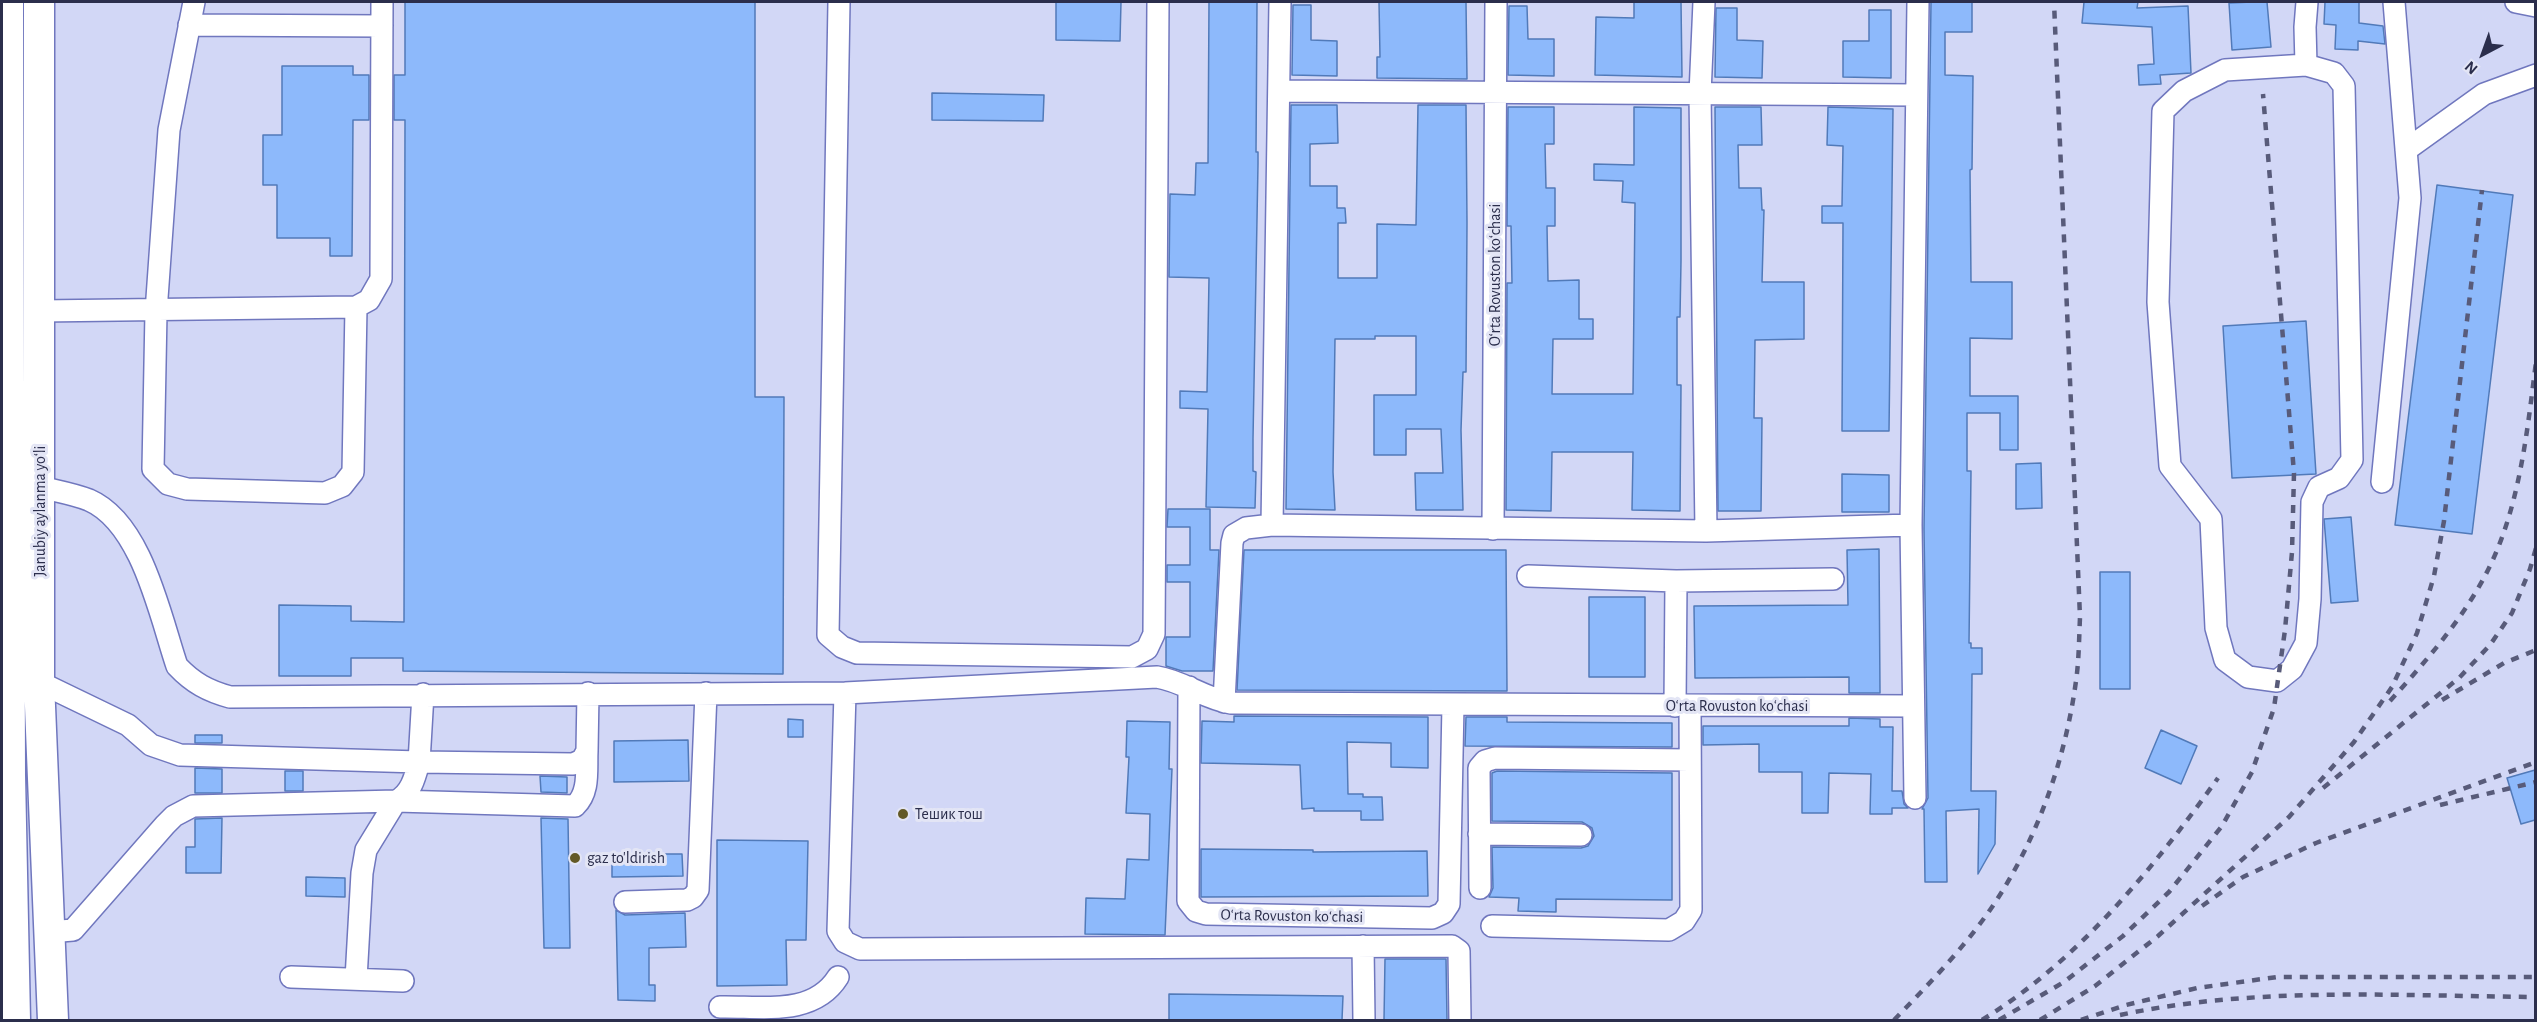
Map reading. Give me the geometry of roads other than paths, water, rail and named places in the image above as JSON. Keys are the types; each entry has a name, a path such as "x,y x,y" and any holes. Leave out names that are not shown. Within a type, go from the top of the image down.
{"highway":[{"name":"Janubiy aylanma yoʻli","path":"8,2 5,228 8,312 6,782 15,1020"},
{"name":"Janubiy aylanma yoʻli","path":"39,2 39,682 53,1020"},
{"path":"8,312 40,311"}],"street":[{"path":"194,2 169,130 156,312 153,470 168,484 187,489 325,493 342,486 353,472 356,307"},
{"path":"40,311 156,312 356,307 369,300 381,279 382,2"},
{"path":"839,2 828,635 842,647 857,653 1132,657 1147,649 1154,634 1158,2"},
{"path":"1272,525 1280,2"},
{"name":"Oʻrta Rovuston koʻchasi","path":"1493,529 1496,2"},
{"path":"1704,2 1700,94 1706,531"},
{"path":"1915,798 1911,525 1918,2"},
{"path":"2306,65 2307,2"},
{"path":"2382,482 2410,198 2394,2"},
{"path":"2516,2 2535,6"},
{"path":"189,25 382,26"},
{"path":"2306,65 2334,73 2344,86 2352,460 2339,478 2319,488 2312,502 2310,599 2306,643 2292,669 2277,681 2248,677 2225,660 2216,628 2211,519 2170,465 2158,302 2163,111 2184,91 2225,70 2306,65"},
{"path":"2406,150 2484,94 2535,75"},
{"path":"1280,91 1916,95"},
{"path":"40,487 88,500 102,508 123,529 138,550 177,666 207,690 230,697 845,693 1157,676 1189,687"},
{"path":"1224,702 1234,535 1246,528 1272,525 1706,531 1911,525"},
{"path":"1528,576 1676,581 1833,579"},
{"path":"1492,926 1669,930 1684,921 1691,910 1690,760 1682,706 1676,581"},
{"path":"39,682 128,725 151,745 180,755 573,764 582,760 587,751"},
{"name":"Oʻrta Rovuston koʻchasi","path":"1453,705 1449,904 1443,913 1432,918 1206,914 1196,911 1188,901 1189,687 1224,702 1913,706"},
{"path":"49,932 73,930 165,825 174,816 193,806 396,801 575,806 582,800 586,791 588,693"},
{"path":"625,902 687,900 693,897 698,890 706,693"},
{"path":"845,693 838,931 845,942 860,949 1452,946 1459,951 1460,1020"},
{"path":"356,979 362,873 366,850 396,801 407,794 416,775 419,762 423,694"},
{"path":"1480,888 1479,768 1485,761 1495,758 1690,760"},
{"path":"1479,834 1581,835"},
{"path":"1363,946 1364,1020"},
{"path":"291,977 403,981"},
{"path":"720,1007 801,1006 819,998 830,989 838,977"}],"railway":[{"path":"1894,1020 1944,967 1979,925 2021,857 2035,829 2056,771 2076,681 2080,617 2054,2"},
{"path":"1999,1020 2064,982 2123,936 2169,892 2222,826 2252,772 2274,708 2285,630 2292,552 2294,473 2263,94"},
{"path":"2040,1020 2095,986 2158,936 2289,817 2354,742 2392,687 2417,633 2434,576 2444,521 2482,190"},
{"path":"2390,701 2430,655 2468,605 2499,546 2521,468 2536,362"},
{"path":"2323,788 2459,678 2490,645 2512,613 2536,548"},
{"path":"2442,700 2504,663 2536,650"},
{"path":"2202,906 2243,877 2316,843 2536,762"},
{"path":"1982,1020 2050,970 2112,911 2167,846 2218,778"},
{"path":"2440,805 2536,782"},
{"path":"2081,1020 2126,1005 2197,988 2277,977 2536,977"},
{"path":"2120,1015 2171,1006 2275,996 2536,997"}],"place":[{"name":"Тешик тош","path":"903,814"},
{"name":"gaz to'ldirish","path":"575,858"}]}
